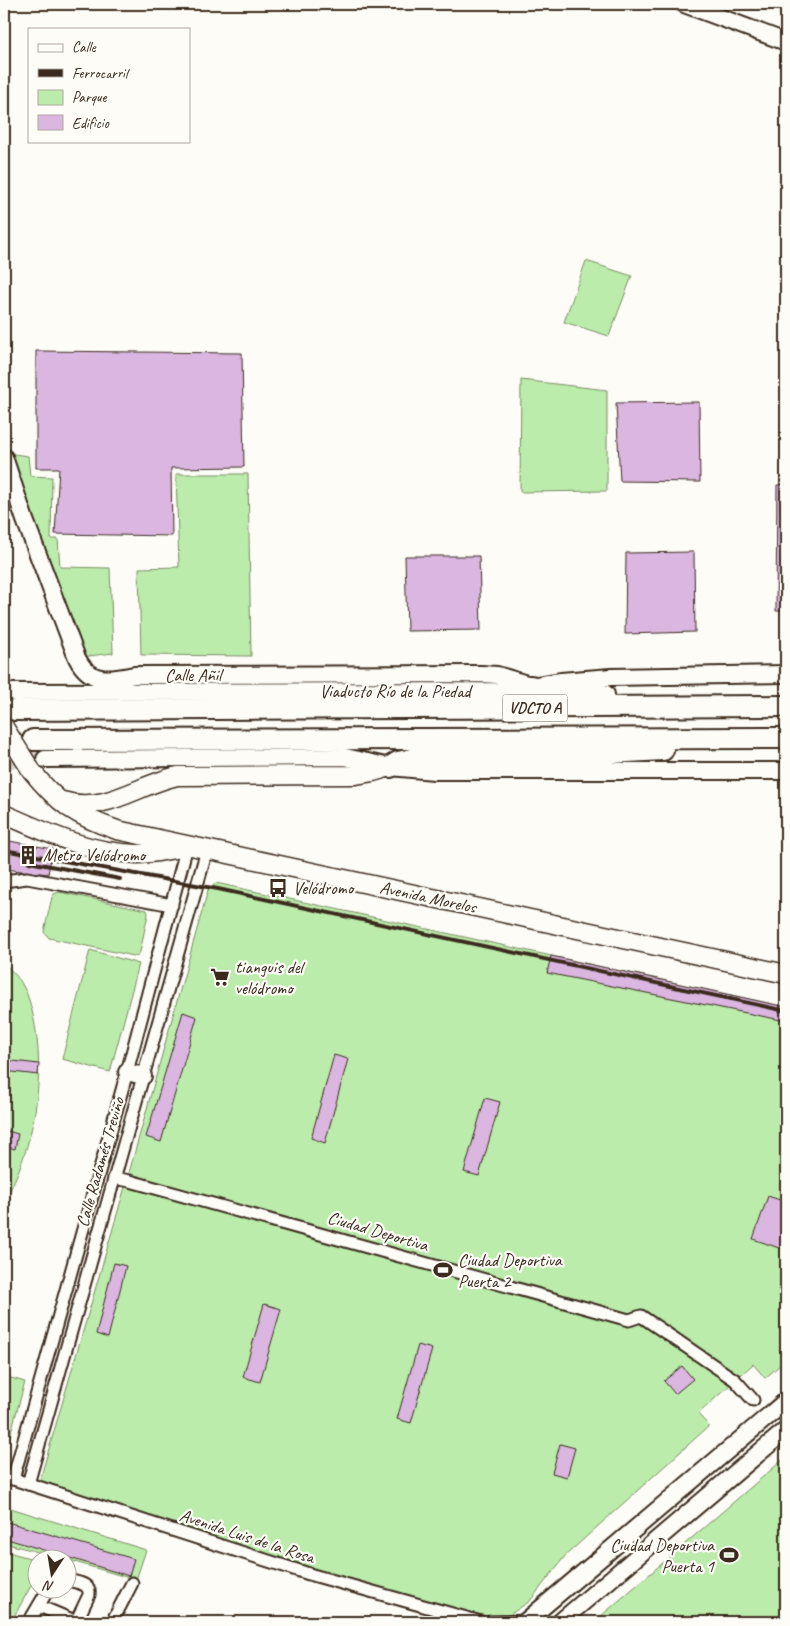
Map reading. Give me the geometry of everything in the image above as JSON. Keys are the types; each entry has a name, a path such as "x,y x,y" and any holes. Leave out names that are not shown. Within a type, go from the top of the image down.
{"highway":[{"path":"532,686 551,692 682,700 715,706"},
{"name":"Viaducto Río de la Piedad","path":"9,719 786,706"},
{"path":"390,767 398,762 417,758 635,753 749,738"},
{"name":"VDCTO A","path":"33,740 786,738"}],"main road":[{"path":"685,4 786,42"},
{"name":"Calle Añil","path":"4,457 25,520 77,658 82,666 93,676 114,679 134,675 481,674 497,675 532,686"},
{"name":"Viaducto Río de la Piedad","path":"4,692 499,691 611,677 786,674"},
{"path":"9,719 38,765 345,757 409,770 447,772 786,771"},
{"name":"Avenida Morelos","path":"38,765 57,799 83,817 134,835 786,974"},
{"path":"57,799 80,804 98,803 134,793 163,780 178,776 356,774 390,767"},
{"path":"4,814 60,839 109,851 138,854 155,853 187,846"},
{"path":"530,1622 786,1400"},
{"path":"560,1622 786,1430"}],"street":[{"name":"Calle Radamés Treviño","path":"28,1484 114,1178 172,905 187,846"},
{"name":"Calle Radamés Treviño","path":"8,1477 206,850"},
{"path":"4,881 27,878 172,905"},
{"name":"Ciudad Deportiva","path":"114,1178 130,1180 629,1320 641,1316 735,1380 753,1400"},
{"name":"Avenida Luis de la Rosa","path":"8,1477 309,1574 481,1622"},
{"path":"39,1606 77,1622 90,1591 84,1584 78,1582"},
{"path":"112,1622 132,1583"},
{"path":"29,1622 43,1598"},
{"path":"491,1622 530,1622"}],"green space":[{"path":"586,261 632,276 609,336 564,322"},
{"path":"521,380 607,390 607,491 520,492"},
{"path":"7,453 28,456 30,476 52,477 51,539 58,539 60,567 110,568 113,653 81,657"},
{"path":"176,474 248,474 251,656 141,655 139,568 179,567"},
{"name":"Ciudad Deportiva Puerta 2","path":"216,883 786,1007 786,1360 765,1378 753,1364 698,1414 709,1426 565,1556 530,1601 506,1617 497,1620 482,1619 387,1593 39,1483 127,1180 208,890"},
{"path":"59,892 147,910 148,914 138,955 134,956 49,938 44,932 52,897"},
{"path":"90,950 139,964 110,1072 62,1059"},
{"path":"4,962 19,980 28,996 37,1039 39,1063 35,1111 30,1135 23,1158 4,1202"},
{"path":"4,1376 25,1382 4,1457"},
{"name":"Ciudad Deportiva Puerta 1","path":"786,1457 786,1622 594,1622"},
{"path":"4,1506 146,1550 136,1580 78,1563 78,1548 28,1549 4,1543"},
{"path":"4,1551 28,1558 28,1591 11,1622 4,1622"}],"building":[{"path":"36,351 242,353 244,467 171,468 172,536 55,534 59,468 36,468"},
{"path":"699,402 700,482 620,481 616,403"},
{"path":"777,485 786,485 786,611 776,611"},
{"path":"694,552 695,632 625,634 626,553"},
{"path":"405,556 479,556 481,630 407,631"},
{"name":"Metro Velódromo","path":"4,840 53,849 48,874 4,869"},
{"path":"551,956 786,1007 786,1021 547,973"},
{"path":"183,1012 197,1017 161,1142 146,1137"},
{"path":"334,1055 348,1059 325,1143 311,1138"},
{"path":"4,1060 39,1064 38,1075 4,1071"},
{"path":"485,1098 500,1102 479,1176 464,1172"},
{"path":"4,1130 18,1134 15,1149 4,1146"},
{"path":"768,1196 786,1202 786,1236 782,1249 753,1239"},
{"path":"114,1263 126,1266 108,1338 96,1334"},
{"path":"264,1304 281,1309 260,1382 243,1377"},
{"path":"418,1345 432,1349 411,1423 397,1419"},
{"path":"682,1366 693,1379 675,1394 664,1381"},
{"path":"560,1444 575,1448 567,1477 552,1473"},
{"path":"4,1521 134,1559 129,1576 78,1560 78,1548 37,1548 4,1538"}],"tunnel":[{"path":"4,760 45,759"}],"railway":[{"path":"4,850 218,889 786,1011"},
{"path":"29,862 120,879"}],"place":[{"name":"Metro Velódromo","path":"28,855"},
{"name":"Velódromo","path":"278,888"},
{"name":"tianguis del velódromo","path":"220,977"},
{"name":"Ciudad Deportiva Puerta 2","path":"443,1270"},
{"name":"Ciudad Deportiva Puerta 1","path":"729,1555"}]}
